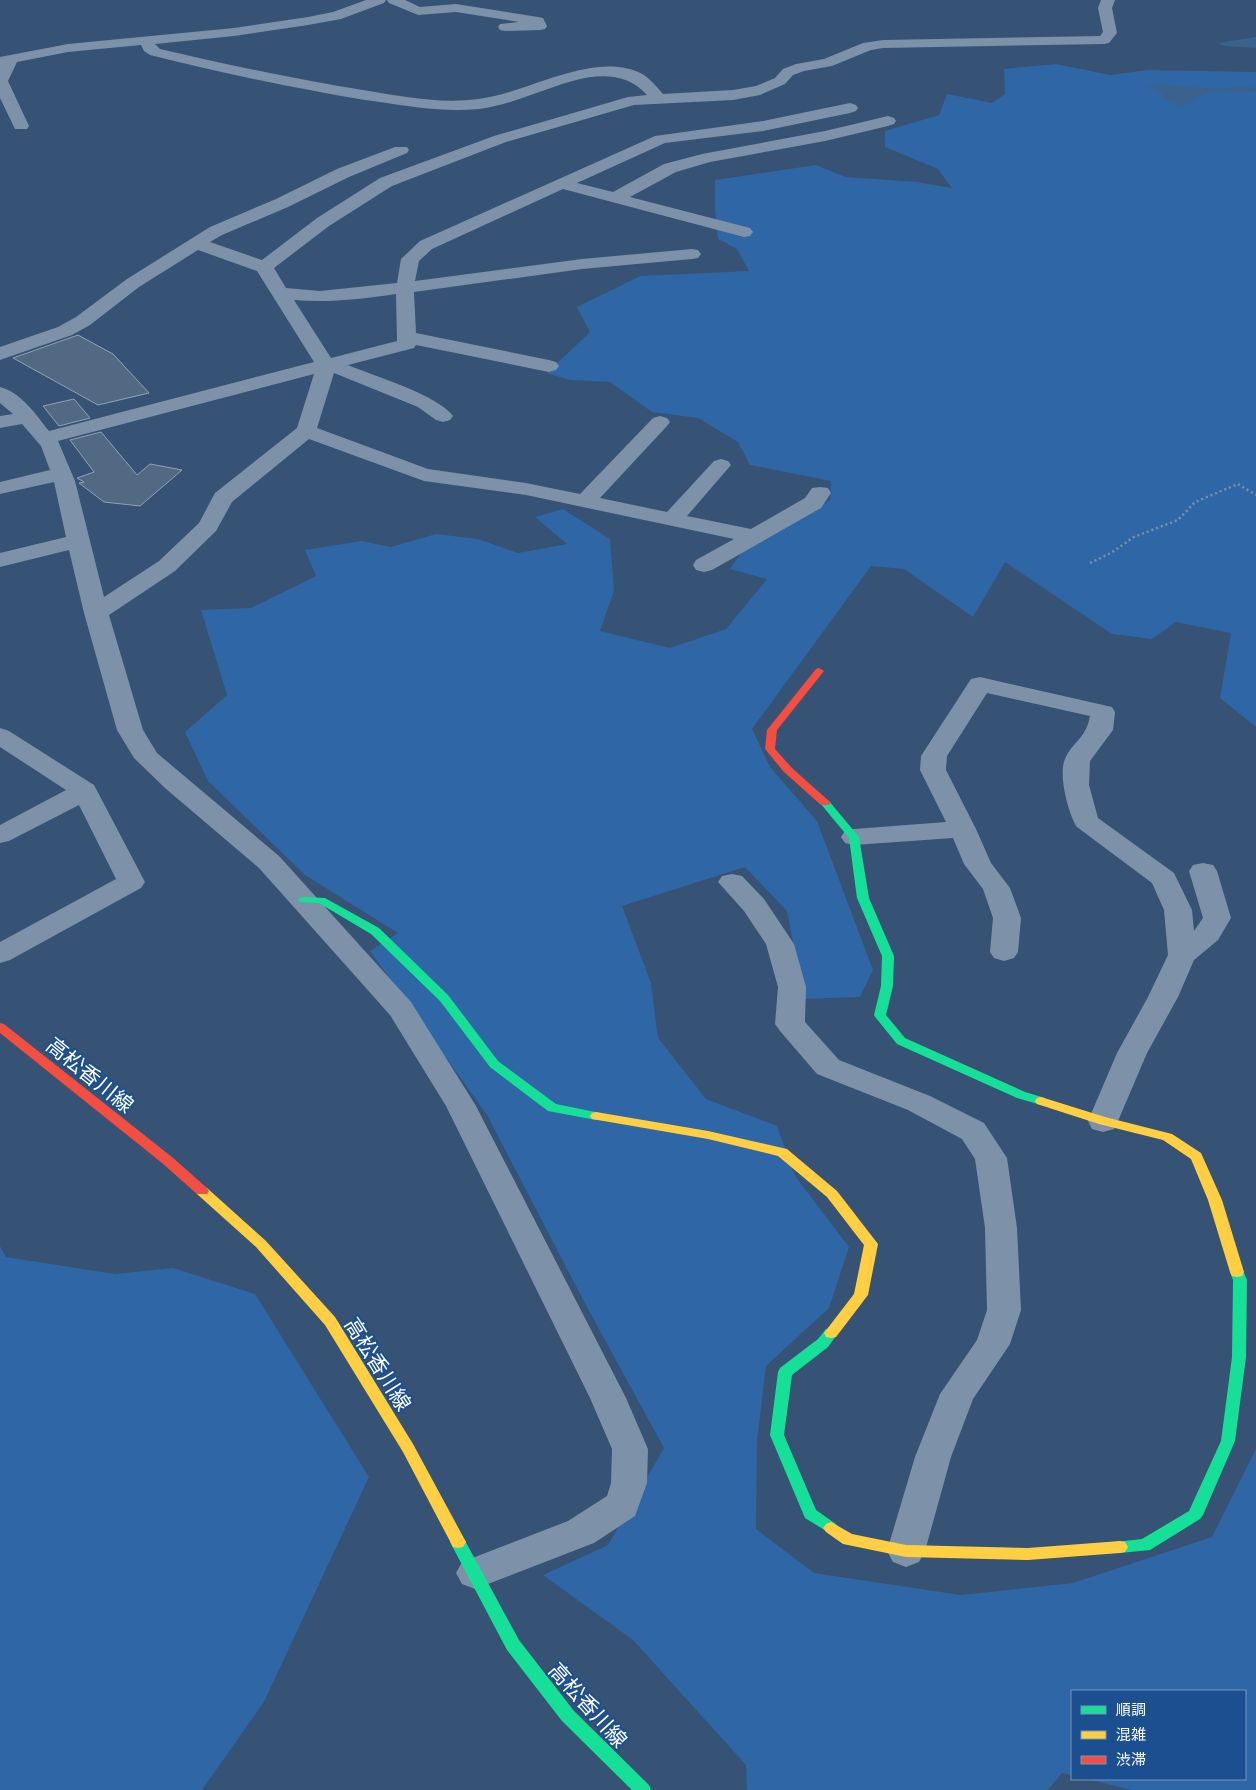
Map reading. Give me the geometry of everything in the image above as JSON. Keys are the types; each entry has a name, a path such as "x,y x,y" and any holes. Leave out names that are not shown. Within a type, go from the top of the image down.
{"street":[{"path":"21,126 0,80 6,59 68,48 234,32 336,16 379,0"},
{"path":"394,0 418,11 456,8 529,20 538,22 540,26 505,27"},
{"path":"264,267 323,222 386,182 500,139 633,100 732,95 760,90 780,81 788,72 827,63 868,46 883,44 1104,40 1110,33 1105,8 1108,0"},
{"path":"146,40 149,48 155,52 295,84 410,102 454,106 505,100 574,75 592,72 628,74 639,79 658,98"},
{"path":"45,438 407,344 405,288 410,260 426,245 661,139 763,126 850,108"},
{"path":"615,198 670,168 708,157 825,136 888,121"},
{"path":"0,354 65,332 83,321 133,283 216,231 282,203 343,173 401,150"},
{"path":"562,184 744,232"},
{"path":"196,243 264,267 326,366 340,369 425,403 443,416"},
{"path":"281,293 320,297 340,296 582,264 692,254"},
{"path":"407,337 548,366"},
{"path":"96,613 167,566 208,526 223,498 306,431 326,366"},
{"path":"0,393 17,406 51,445 61,474 96,613 130,730 147,758 174,783 269,862 401,1009 461,1106 608,1398 630,1449 629,1483 622,1505 581,1532 475,1574"},
{"path":"0,422 27,417"},
{"path":"585,501 660,422"},
{"path":"306,431 424,474 526,489 753,536"},
{"path":"672,519 721,464"},
{"path":"0,488 61,474"},
{"path":"704,565 813,503 820,493"},
{"path":"0,560 78,541"},
{"path":"304,900 321,900 375,931 444,998 494,1064 552,1108 708,1135 782,1152 832,1194 871,1244 861,1295 823,1343 785,1372 777,1435 810,1514 848,1540 906,1551 1028,1554 1145,1546 1195,1515 1228,1442 1239,1358 1240,1280 1215,1200 1196,1156 1166,1137 1103,1121 1021,1095 901,1041 880,1015 887,986 888,956 863,898 854,837 818,794 788,770 770,749 772,730 819,671"},
{"path":"1004,952 1007,918 996,888 978,864 963,828 933,770 934,756 980,684 1103,712 1100,730 1077,760 1076,785 1086,821 1164,879 1178,910 1182,955"},
{"path":"0,736 84,791 130,882 0,954"},
{"path":"0,835 84,791"},
{"path":"854,837 963,828"},
{"path":"1103,1121 1132,1053 1164,996 1182,955 1208,934 1217,918 1203,871"},
{"path":"732,882 754,906 780,944 792,987 790,1024 828,1066 919,1103 973,1131 991,1158 1001,1228 1004,1310 993,1344 958,1394 933,1457 906,1551"},
{"name":"高松香川線","path":"0,1027 167,1160 232,1218 261,1244 330,1322 408,1448 512,1644 568,1716 643,1790"}],"path":[{"path":"1090,563 1111,553 1134,537 1178,520 1195,502 1219,490 1238,484 1256,495"}],"shaded area":[{"path":"1256,37 1256,48 1224,46 1218,43"},
{"path":"1056,64 1110,75 1148,70 1256,72 1256,727 1220,698 1231,633 1176,622 1152,639 1112,634 1005,562 973,617 904,569 871,566 752,729 770,767 817,821 873,970 860,997 804,999 787,911 745,867 622,906 651,983 658,1038 706,1099 777,1126 795,1176 849,1247 829,1308 766,1366 757,1440 756,1529 814,1573 961,1595 1073,1583 1212,1537 1256,1449 1256,1790 1132,1790 1091,1780 1246,1780 1246,1690 1071,1690 1071,1775 1062,1773 1048,1790 747,1790 746,1765 633,1640 543,1575 608,1545 664,1448 588,1309 487,1115 370,951 398,933 305,875 208,781 185,732 227,695 201,610 251,608 316,576 305,550 361,541 391,547 436,534 478,539 518,553 567,544 535,517 563,509 610,539 614,591 600,631 670,648 726,629 767,579 730,569 748,543 830,500 831,481 750,465 738,442 698,418 652,412 610,382 570,380 547,373 590,332 577,307 640,276 749,271 737,249 718,239 715,210 715,180 816,165 846,177 917,182 952,188 938,169 885,147 885,131 939,115 947,94 992,103 1005,94 1004,69"},
{"path":"1161,85 1218,89 1244,86 1256,88 1256,92 1219,91 1204,94 1179,108 1172,102 1163,100 1163,94 1156,89 1145,86"},
{"path":"0,1246 6,1257 115,1274 173,1268 255,1294 369,1477 264,1702 202,1790 0,1790"}],"building":[{"path":"78,335 113,354 149,393 98,405 13,358"},
{"path":"74,399 90,418 59,426 43,406"},
{"path":"101,432 137,475 150,464 182,470 140,506 104,502 79,483 84,482 77,478 94,472 70,440"}],"traffic: fast":[{"path":"825,803 854,837 863,898 888,956 887,986 880,1015 901,1041 1021,1095 1041,1101"},
{"path":"304,900 321,900 375,931 444,998 494,1064 552,1108 596,1116"},
{"path":"1120,1547 1145,1545 1195,1515 1228,1441 1239,1357 1240,1280 1237,1272"},
{"path":"831,1333 823,1343 785,1372 777,1435 810,1514 831,1528"},
{"path":"458,1542 513,1645 568,1716 643,1790"}],"traffic: slow":[{"path":"1041,1101 1103,1121 1167,1137 1196,1156 1215,1200 1237,1272"},
{"path":"596,1116 708,1135 782,1152 832,1194 871,1244 861,1295 831,1333"},
{"path":"202,1191 261,1244 330,1321 408,1448 458,1542"},
{"path":"831,1528 848,1540 906,1551 1028,1554 1120,1547"}],"traffic: jam":[{"path":"819,671 772,730 770,749 788,770 825,803"},
{"path":"0,1027 167,1160 202,1191"}]}
